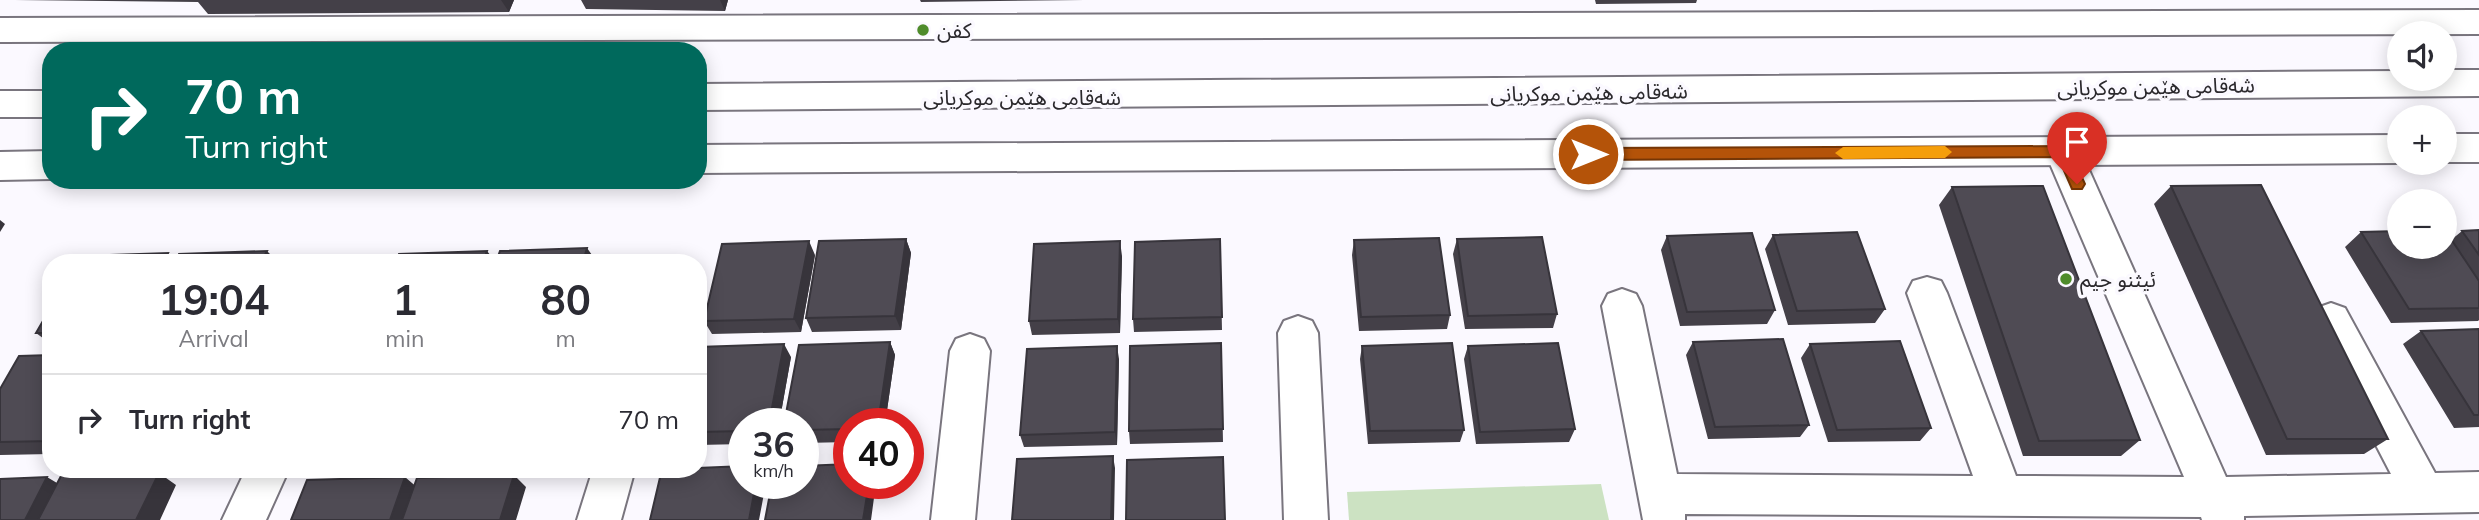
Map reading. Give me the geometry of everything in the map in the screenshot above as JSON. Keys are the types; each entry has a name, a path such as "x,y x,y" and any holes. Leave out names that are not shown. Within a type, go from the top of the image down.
{"street":[{"path":"0,30 561,14 2219,12 2479,22"},
{"name":"شەقامی هێمن موکریانی","path":"707,97 2479,83"},
{"path":"880,158 888,97"},
{"path":"0,104 42,104"},
{"path":"2457,148 2479,148"},
{"path":"707,159 2387,149"},
{"path":"2063,152 2219,509"},
{"path":"0,166 42,165"},
{"path":"1927,293 2001,494"},
{"path":"1622,306 1662,507 2001,494 2219,509 2423,493 2479,492"},
{"path":"2331,320 2423,493"},
{"path":"1298,333 1306,520"},
{"path":"953,520 970,351"},
{"path":"244,520 264,478"},
{"path":"599,520 611,478"}],"green space":[{"path":"1601,484 1609,520 1349,520 1347,492"}],"building":[{"path":"2261,185 2388,439 2287,439 2171,186"},
{"path":"2043,186 2140,440 2039,441 1952,187"},
{"path":"2479,230 2479,255 2462,231"},
{"path":"2387,231 2387,259 2457,259 2457,248 2479,281 2479,308 2409,309 2361,232"},
{"path":"1857,232 1885,309 1797,311 1773,235"},
{"path":"1752,233 1775,310 1687,312 1667,236"},
{"path":"1542,237 1557,314 1468,316 1457,239"},
{"path":"1439,238 1450,315 1361,317 1354,240"},
{"path":"906,239 895,316 806,318 819,241"},
{"path":"1220,239 1222,317 1133,319 1135,242"},
{"path":"809,241 794,319 707,321 707,308 722,244"},
{"path":"1120,241 1118,319 1029,321 1034,244"},
{"path":"587,248 585,254 499,254 500,251"},
{"path":"267,251 265,254 179,254"},
{"path":"487,251 486,254 399,254"},
{"path":"42,323 42,333 36,333"},
{"path":"2479,329 2479,415 2474,415 2421,331"},
{"path":"1783,339 1809,425 1715,427 1693,342"},
{"path":"1900,341 1931,428 1837,430 1810,344"},
{"path":"890,342 880,408 833,408 833,429 819,430 819,408 787,408 799,345"},
{"path":"1221,343 1223,429 1129,431 1130,346"},
{"path":"1452,343 1464,430 1370,431 1362,346"},
{"path":"1558,343 1575,429 1480,432 1468,346"},
{"path":"784,344 772,408 728,408 728,431 707,432 707,347"},
{"path":"1117,346 1115,432 1020,435 1027,349"},
{"path":"42,355 42,441 0,442 0,389 19,356"},
{"path":"1113,456 1111,520 1012,520 1017,459"},
{"path":"1223,457 1225,520 1126,520 1127,460"},
{"path":"819,465 833,465 833,499 866,499 863,520 765,520 769,499 819,499"},
{"path":"728,467 728,499 753,499 749,520 650,520 660,478 707,478 707,468"},
{"path":"46,478 25,520 0,520 0,479"},
{"path":"60,478 157,478 136,520 38,520"},
{"path":"405,478 390,520 291,520 307,480"},
{"path":"417,478 513,478 500,520 402,520"}],"slow traffic":[{"path":"1843,153 1945,152"}],"place":[{"name":"كفن","path":"923,30"},
{"name":"ئيثنو جيم","path":"2066,279"}],"route":[{"path":"1588,154 2063,152 2077,184"}]}
